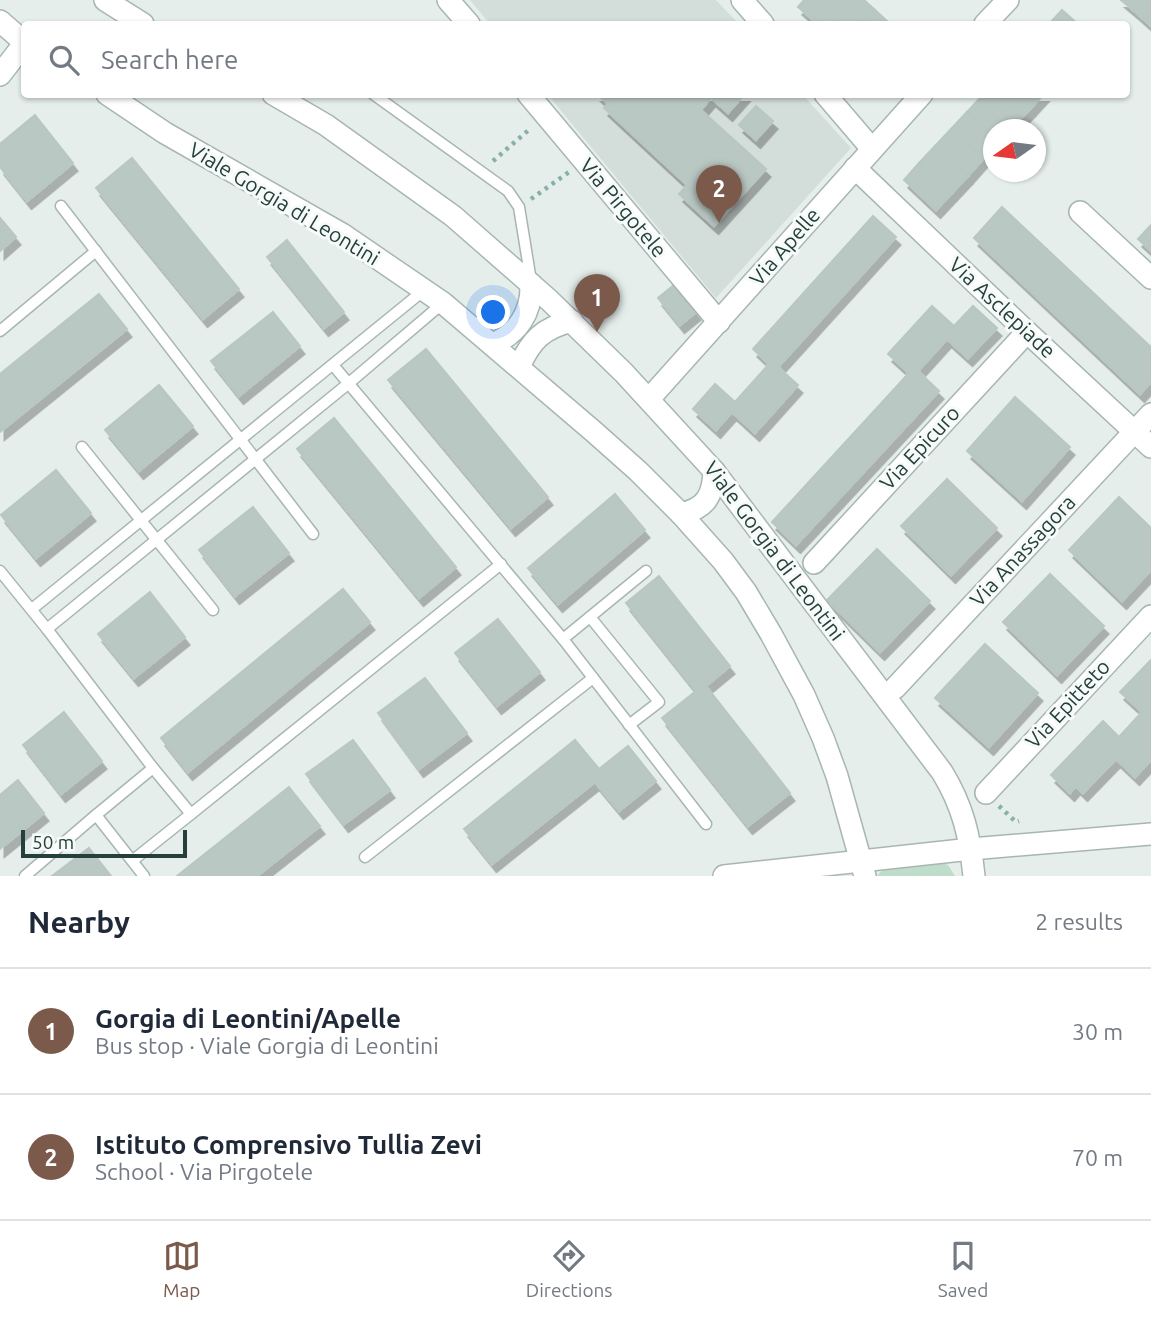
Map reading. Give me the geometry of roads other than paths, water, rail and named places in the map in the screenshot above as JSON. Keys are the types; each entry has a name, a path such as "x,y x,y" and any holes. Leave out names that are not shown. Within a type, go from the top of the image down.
{"street":[{"path":"105,0 138,21"},
{"path":"448,0 466,21"},
{"path":"742,0 760,21"},
{"path":"988,21 1008,0"},
{"path":"0,21 21,40"},
{"path":"0,75 21,47"},
{"name":"Viale Gorgia di Leontini","path":"113,98 165,133 342,234 443,303 615,450 681,514 738,580 761,615 801,688 834,767 863,868"},
{"name":"Viale Gorgia di Leontini","path":"280,98 326,125 437,204 531,284 572,321 649,399 714,471 942,772 961,809 969,835 974,876"},
{"name":"Via Pirgotele","path":"531,98 719,322"},
{"path":"828,98 872,149"},
{"name":"Via Apelle","path":"649,399 918,98"},
{"name":"Via Asclepiade","path":"855,168 1151,447"},
{"path":"1080,212 1151,278"},
{"path":"492,344 508,335 525,316 530,305 531,284"},
{"path":"519,367 527,351 540,336 555,326 572,321"},
{"name":"Via Epicuro","path":"814,563 1027,332"},
{"name":"Via Anassagora","path":"895,688 1151,414"},
{"path":"681,514 692,511 705,502 712,488 714,471"},
{"name":"Via Epitteto","path":"986,793 1151,616"},
{"path":"724,876 863,868 971,849 1151,834"}],"lane":[{"path":"379,98 504,186 519,207 531,284"},
{"path":"61,206 313,534"},
{"path":"0,331 96,251"},
{"path":"32,609 423,291"},
{"path":"47,629 443,303"},
{"path":"332,365 563,639 706,824"},
{"path":"82,447 212,610"},
{"path":"132,861 501,564"},
{"path":"0,571 191,814"},
{"path":"563,639 646,572"},
{"path":"590,617 659,702 629,725"},
{"path":"365,858 593,678"},
{"path":"25,876 153,768"},
{"path":"96,815 144,876"}],"place":[{"name":"Istituto Comprensivo Tullia Zevi","path":"719,223"},
{"name":"Gorgia di Leontini/Apelle","path":"597,332"}]}
